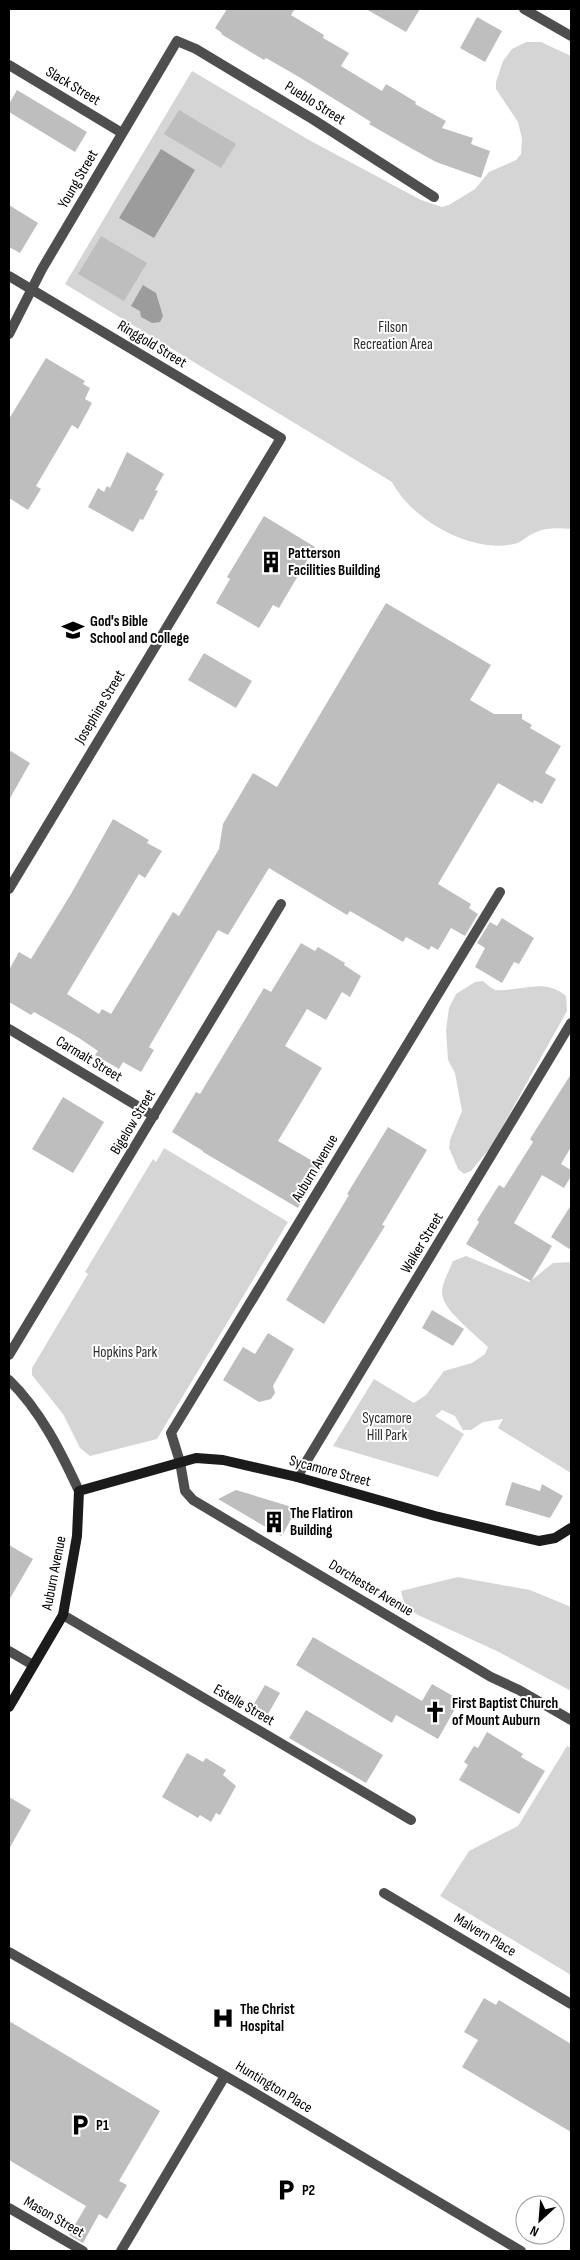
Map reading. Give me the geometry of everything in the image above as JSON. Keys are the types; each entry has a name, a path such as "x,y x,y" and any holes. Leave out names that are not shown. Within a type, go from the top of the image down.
{"main road":[{"name":"Sycamore Street","path":"79,1491 196,1458 223,1460 297,1477 434,1516 539,1541 555,1538 571,1528"},
{"name":"Auburn Avenue","path":"9,1707 63,1615 77,1536 79,1491"}],"street":[{"path":"524,9 571,36"},
{"name":"Young Street","path":"9,334 31,289 177,41"},
{"name":"Pueblo Street","path":"177,41 196,49 259,86 434,197"},
{"name":"Slack Street","path":"9,65 122,133"},
{"name":"Ringgold Street","path":"9,276 281,438"},
{"name":"Josephine Street","path":"9,889 281,438"},
{"name":"Auburn Avenue","path":"180,1462 171,1433 500,892"},
{"name":"Bigelow Street","path":"9,1355 281,904"},
{"name":"Walker Street","path":"297,1477 571,1023"},
{"name":"Carmalt Street","path":"9,1029 154,1116"},
{"path":"9,1380 18,1389 53,1439 79,1491"},
{"name":"Dorchester Avenue","path":"180,1462 185,1491 193,1500 491,1677 519,1690 571,1720"},
{"name":"Estelle Street","path":"63,1615 411,1820"},
{"path":"9,1651 33,1665"},
{"name":"Malvern Place","path":"384,1893 571,2004"},
{"name":"Huntington Place","path":"9,1952 225,2076 521,2251"},
{"path":"121,2251 225,2076"},
{"name":"Mason Street","path":"9,2208 83,2251"}],"green space":[{"name":"Filson Recreation Area","path":"526,42 541,42 571,56 571,529 543,530 531,534 517,543 497,546 479,544 444,531 413,509 392,482 65,284 192,71 309,140 421,200 442,207 449,205 475,189 489,172 516,160 521,154 522,139 518,122 496,89 496,82 503,61 512,49"},
{"path":"483,981 496,990 541,986 558,990 566,996 567,1011 491,1147 471,1171 464,1174 458,1169 449,1148 450,1140 462,1111 455,1073 448,1060 446,1030 449,1008 456,994 475,982"},
{"name":"Hopkins Park","path":"164,1148 288,1222 157,1439 90,1456 80,1448 63,1414 32,1375 32,1368 88,1274 85,1272 153,1159 156,1162"},
{"name":"Sycamore Hill Park","path":"466,1256 529,1282 553,1263 571,1262 571,1473 498,1428 503,1419 483,1422 471,1430 463,1430 455,1416 442,1410 435,1416 464,1434 438,1477 333,1446 374,1379 414,1403 426,1395 444,1371 472,1363 485,1354 488,1347 450,1311 442,1294 443,1284 453,1261"},
{"path":"458,1577 530,1590 571,1607 571,1691 499,1652 418,1615 405,1606 401,1591"},
{"path":"567,1746 571,1748 571,1975 440,1896 469,1851 518,1826"}],"shaded area":[{"path":"161,149 195,170 154,238 119,218"},
{"path":"143,285 156,293 163,316 160,322 152,323 141,317 140,311 131,306"}],"building":[{"path":"227,9 295,9 291,15 324,35 323,38 349,53 341,66 382,91 386,84 416,102 415,104 446,121 442,128 473,138 471,144 490,151 481,178 436,162 369,124 371,122 299,77 266,58 264,60 221,34 215,28"},
{"path":"366,9 420,9 406,32"},
{"path":"477,17 502,31 485,62 460,48"},
{"path":"17,90 87,132 75,152 9,112 9,104"},
{"path":"179,110 236,144 221,168 164,134"},
{"path":"9,205 38,223 20,253 9,247"},
{"path":"101,236 147,263 124,301 78,274"},
{"path":"46,358 85,381 83,384 90,388 85,399 92,403 78,429 72,425 36,486 41,489 28,510 9,498 9,419"},
{"path":"127,452 164,474 155,490 158,491 143,520 140,519 133,532 88,507 98,488 104,492 107,486 110,488"},
{"name":"Patterson Facilities Building","path":"264,516 315,547 279,608 273,605 259,628 216,603 230,579 227,577"},
{"path":"386,603 491,665 470,700 494,714 522,714 522,719 532,725 530,728 561,746 545,773 556,779 542,804 534,800 533,803 498,783 438,884 471,904 469,908 478,914 465,936 451,928 438,950 431,946 429,950 406,937 403,942 350,911 347,915 269,868 228,935 218,930 149,1047 154,1050 141,1072 123,1062 119,1069 95,1055 98,1051 79,1038 34,1012 31,1015 9,1002 9,970 19,952 31,959 71,894 113,819 149,840 147,843 162,851 145,878 139,874 67,994 99,1014 102,1009 111,1014 173,912 179,916 219,849 223,824 253,773 277,787"},
{"path":"204,653 252,681 236,708 188,680"},
{"path":"9,750 30,763 9,800"},
{"path":"502,918 534,938 519,964 514,962 502,983 475,967 485,948 477,943 490,922 497,926"},
{"path":"301,943 315,951 318,947 345,963 344,965 361,976 350,997 342,992 326,1020 307,1009 285,1046 322,1068 278,1141 323,1167 298,1208 172,1132 196,1092 200,1094 264,988 271,992"},
{"path":"571,1074 571,1147 561,1164 571,1170 571,1176 564,1188 542,1175 514,1223 552,1246 531,1281 466,1244 479,1222 477,1220 499,1185 504,1188 533,1142 530,1139"},
{"path":"63,1097 104,1122 73,1173 32,1149"},
{"path":"388,1127 427,1150 382,1225 385,1226 324,1324 286,1300"},
{"path":"571,1205 571,1250 551,1237"},
{"path":"432,1310 464,1329 453,1346 422,1328"},
{"path":"268,1333 294,1349 273,1386 275,1393 271,1399 259,1402 223,1380 243,1347 255,1354"},
{"path":"512,1482 540,1491 542,1484 563,1496 550,1518 505,1505"},
{"name":"The Flatiron Building","path":"236,1490 295,1508 296,1510 283,1534 281,1536 218,1499"},
{"path":"9,1545 33,1559 9,1600"},
{"path":"313,1637 422,1701 432,1684 460,1700 438,1739 396,1715 392,1723 296,1665"},
{"path":"265,1685 280,1693 263,1723 248,1714"},
{"path":"306,1710 383,1755 366,1783 289,1738"},
{"path":"487,1732 523,1754 521,1757 545,1771 519,1814 459,1780 468,1765 464,1762 474,1746 478,1748"},
{"path":"187,1753 203,1762 206,1758 226,1770 223,1775 236,1786 220,1815 216,1813 211,1822 200,1815 198,1818 162,1797"},
{"path":"9,1797 31,1810 9,1849"},
{"path":"484,1998 496,2005 499,2000 571,2044 571,2132 462,2067 478,2040 464,2032"},
{"name":"P1","path":"9,2021 160,2111 119,2181 127,2185 107,2219 99,2214 83,2243 69,2235 86,2206 9,2160"}],"place":[{"name":"Patterson Facilities Building","path":"271,562"},
{"name":"God's Bible School and College","path":"73,630"},
{"name":"The Flatiron Building","path":"274,1522"},
{"name":"First Baptist Church of Mount Auburn","path":"435,1712"},
{"name":"The Christ Hospital","path":"223,2018"},
{"name":"P1","path":"80,2125"},
{"name":"P2","path":"286,2190"}]}
